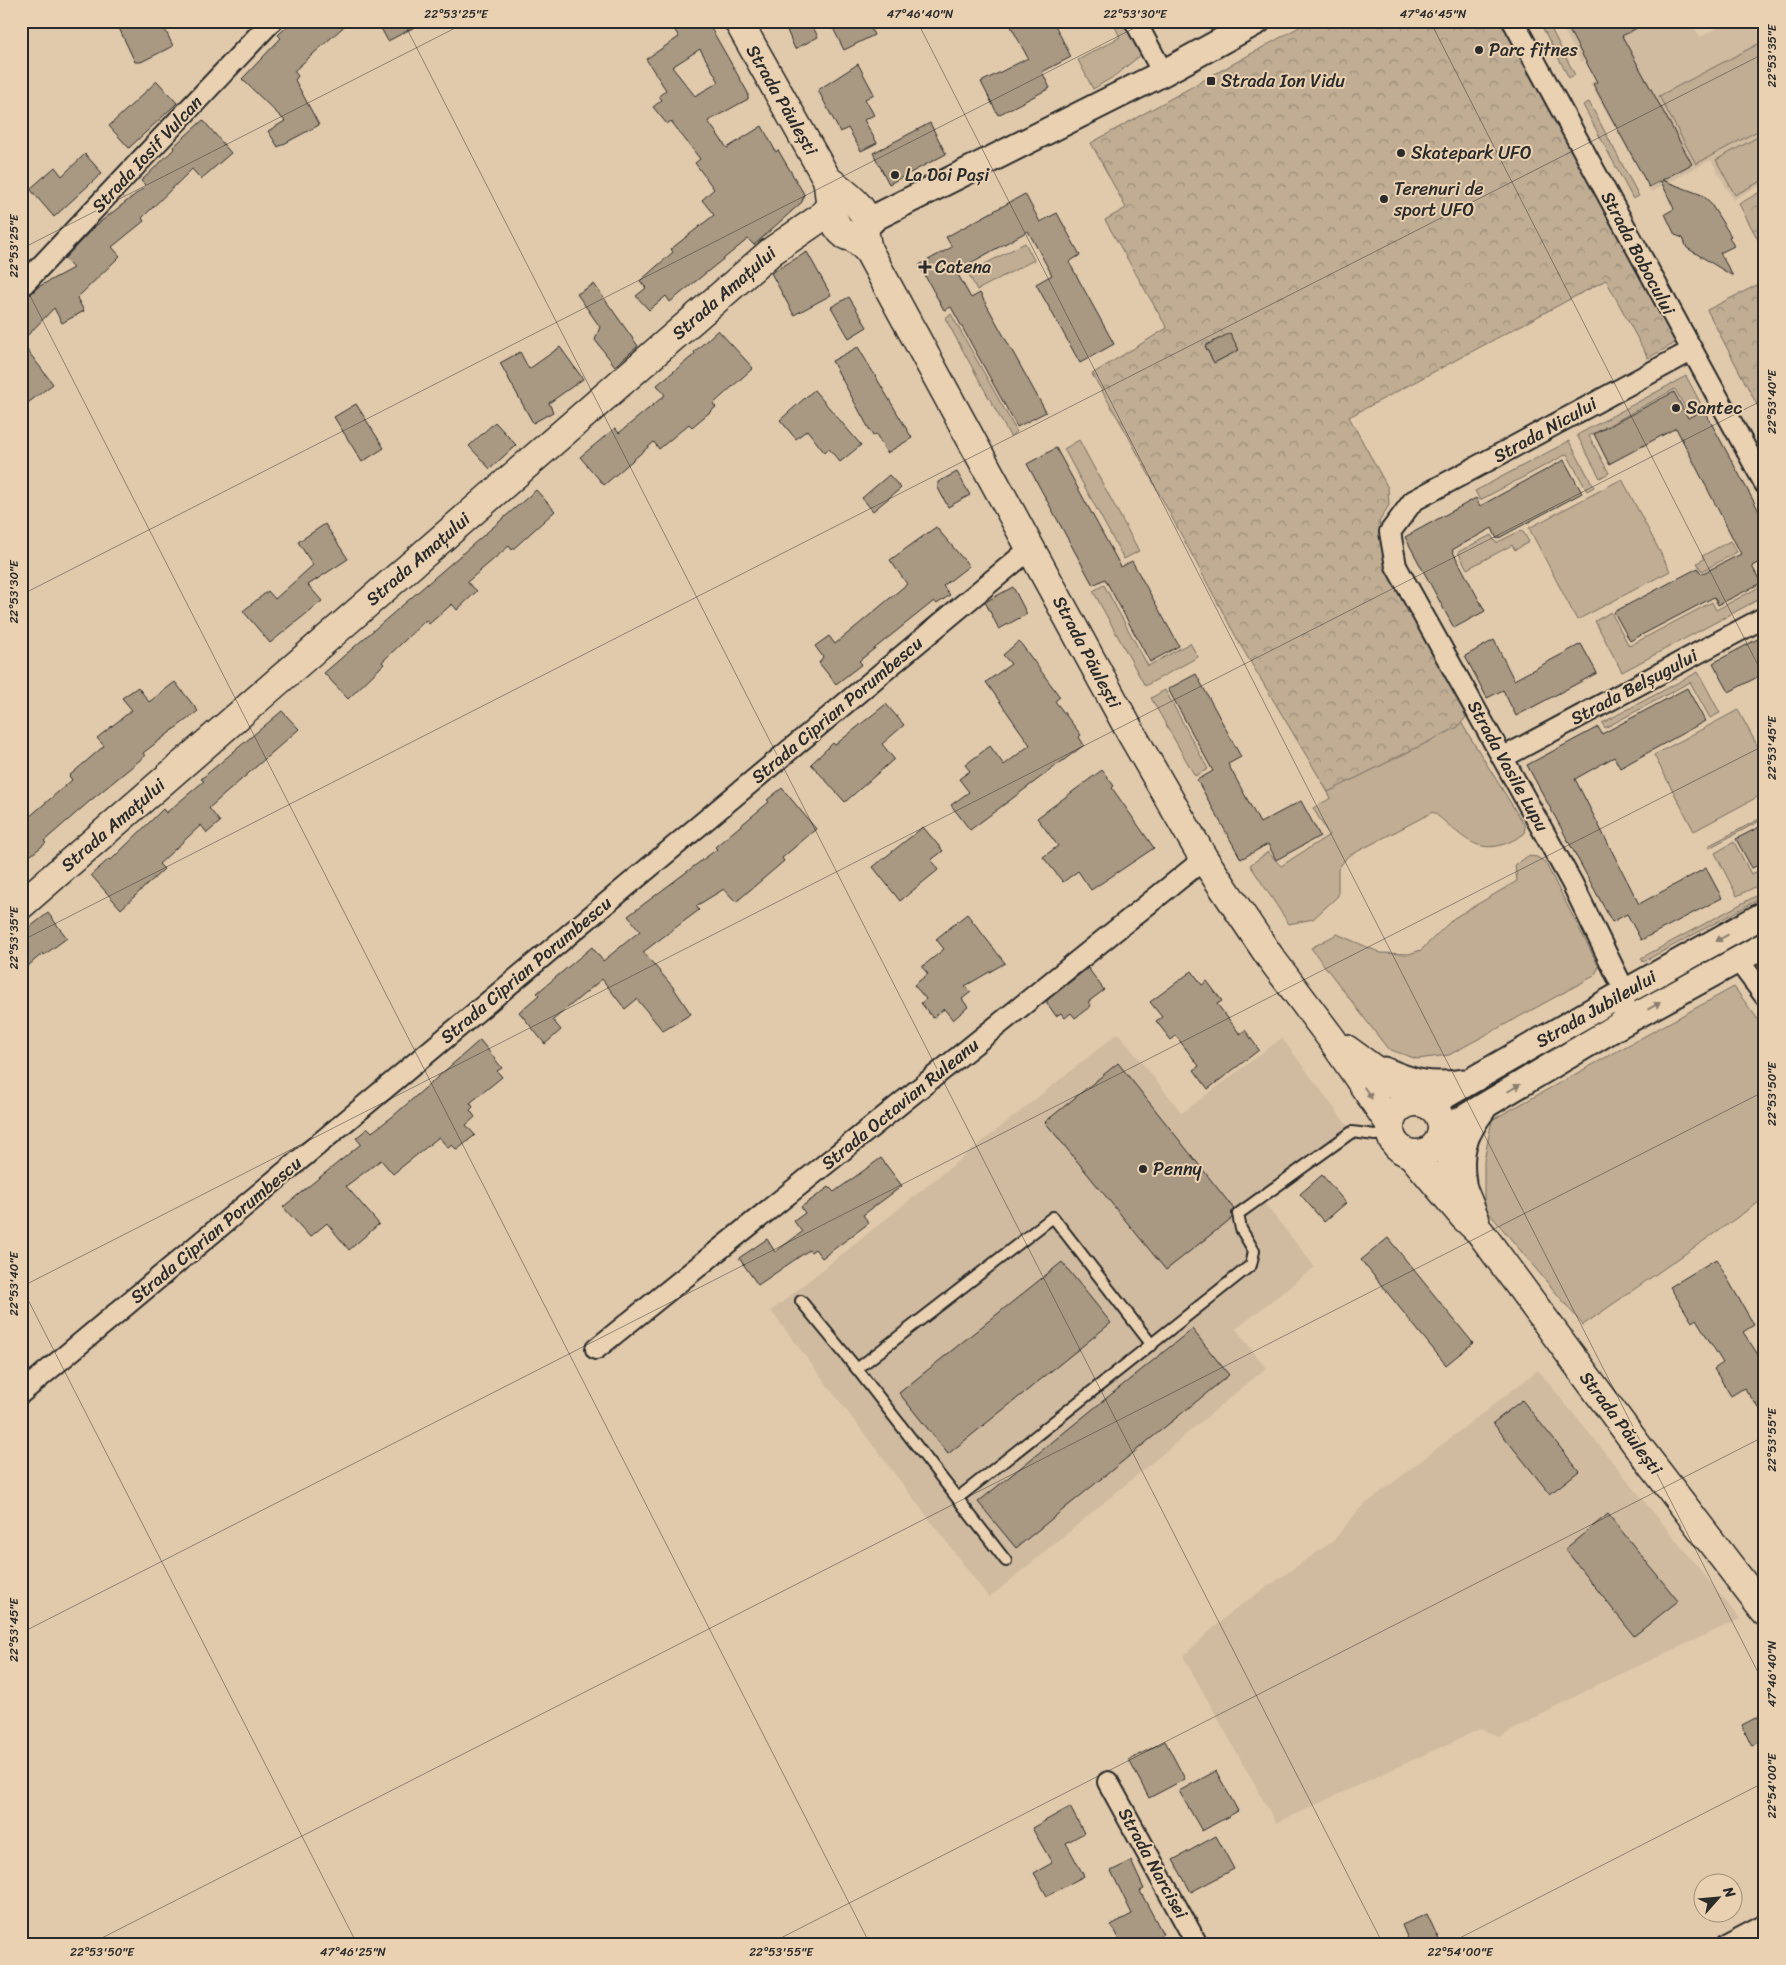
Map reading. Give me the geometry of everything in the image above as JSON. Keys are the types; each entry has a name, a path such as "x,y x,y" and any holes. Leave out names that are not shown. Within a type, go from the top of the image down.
{"main road":[{"name":"Strada Păulești","path":"738,21 848,216 1131,733 1204,859 1270,957 1331,1038 1390,1128"},
{"name":"Strada Amațului","path":"21,905 772,251 848,216"},
{"name":"Strada Păulești","path":"1331,1038 1424,1104"},
{"path":"1424,1104 1437,1112 1442,1134 1435,1146 1428,1152 1412,1155 1396,1146 1390,1128 1395,1112 1402,1106 1424,1104"},
{"name":"Strada Păulești","path":"1442,1134 1480,1232"},
{"name":"Strada Păulești","path":"1412,1155 1458,1210 1480,1232 1640,1449 1765,1612"}],"street":[{"name":"Strada Iosif Vulcan","path":"21,287 272,21"},
{"path":"1135,21 1163,72"},
{"path":"848,216 1163,72 1258,21"},
{"name":"Strada Bobocului","path":"1513,21 1765,484"},
{"name":"Strada Nicului","path":"1402,514 1413,501 1691,351"},
{"name":"Strada Vasile Lupu","path":"1402,514 1390,532 1396,566 1504,757 1572,883 1625,992 1624,1024"},
{"name":"Strada Ciprian Porumbescu","path":"21,1392 1031,548"},
{"name":"Strada Belșugului","path":"1504,757 1765,617"},
{"name":"Strada Octavian Ruleanu","path":"596,1349 1204,859"},
{"name":"Strada Jubileului","path":"1424,1104 1468,1082 1765,914"},
{"name":"Strada Jubileului","path":"1442,1134 1487,1104 1765,945"},
{"path":"1738,960 1765,996"},
{"path":"1363,1062 1411,1082 1426,1085 1440,1086 1468,1082"},
{"path":"1465,1195 1460,1164 1462,1148 1470,1128 1487,1104"},
{"name":"Strada Narcisei","path":"1108,1782 1197,1944"},
{"path":"1728,1944 1765,1924"}],"lane":[{"path":"959,1498 1251,1265 1254,1251 1241,1229 1238,1214 1352,1132 1375,1135 1390,1128"},
{"path":"858,1369 1053,1217 1152,1345"},
{"path":"801,1301 858,1369 1006,1561"}],"shaded area":[{"path":"1559,21 1691,21 1700,37 1730,21 1753,21 1765,44 1765,183 1733,200 1711,160 1651,192 1590,83 1616,69 1606,48 1581,62"},
{"path":"1118,1033 1182,1113 1282,1038 1352,1132 1261,1199 1315,1267 1236,1329 1266,1368 989,1598 771,1311"},
{"path":"1538,1370 1740,1619 1597,1685 1500,1737 1480,1729 1276,1823 1183,1656 1231,1612 1333,1541 1359,1509"}],"green space":[{"path":"1112,21 1128,21 1141,44 1141,55 1113,77 1093,89 1078,60 1120,37"},
{"path":"1310,21 1513,21 1679,341 1648,358 1606,280 1349,417 1388,488 1389,505 1379,522 1389,569 1467,716 1458,727 1328,792 1241,646 1126,432 1092,374 1167,328 1105,220 1126,208 1091,143"},
{"path":"1539,21 1547,21 1575,75 1569,78"},
{"path":"1760,43 1765,52 1765,127 1696,164 1659,96"},
{"path":"1589,102 1639,196 1633,199 1583,105"},
{"path":"1765,133 1765,179 1735,195 1716,160"},
{"path":"1765,189 1765,253 1739,204"},
{"path":"1025,243 1034,260 977,290 968,273"},
{"path":"1765,281 1765,420 1707,310"},
{"path":"951,314 1017,432 1010,436 945,318"},
{"path":"1686,376 1702,406 1688,413 1675,389 1589,436 1609,473 1600,478 1577,435"},
{"path":"1079,440 1139,551 1124,559 1064,449"},
{"path":"1569,441 1594,487 1587,491 1567,454 1480,500 1475,491"},
{"path":"1622,479 1670,571 1577,620 1529,528"},
{"path":"1522,530 1529,542 1515,550 1512,545 1467,569 1458,552 1491,535 1496,543"},
{"path":"1730,541 1737,552 1702,571 1697,563 1704,559 1702,556"},
{"path":"1380,573 1465,729 1525,826 1524,834 1496,846 1475,844 1455,831 1433,812 1347,857 1338,869 1338,896 1313,919 1289,924 1250,865 1268,852 1281,866 1329,835 1313,808 1331,798 1290,724"},
{"path":"1765,584 1765,596 1622,672 1595,621 1611,612 1629,646 1712,602 1716,610"},
{"path":"1104,585 1148,666 1190,643 1198,657 1145,686 1093,591"},
{"path":"1698,672 1720,713 1710,718 1690,682 1605,728 1602,723"},
{"path":"1165,690 1208,769 1195,776 1151,698"},
{"path":"1738,710 1765,760 1765,793 1694,831 1654,755"},
{"path":"1765,816 1765,818 1709,848 1708,846"},
{"path":"1734,842 1751,874 1765,868 1765,882 1737,896 1715,853"},
{"path":"1528,856 1537,857 1545,862 1599,967 1594,976 1449,1055 1417,1059 1388,1049 1311,948 1337,934 1381,953 1409,954 1421,950 1454,918 1517,881 1515,865"},
{"path":"1765,891 1765,896 1643,962 1641,958"},
{"path":"1734,987 1765,1029 1765,1198 1583,1325 1484,1207 1484,1161 1492,1120"}],"building":[{"path":"128,21 161,21 173,46 141,62 135,62 118,26"},
{"path":"293,21 350,21 294,71 298,76 295,80 319,125 278,147 268,131 285,121 242,79 281,38 278,35"},
{"path":"377,21 426,21 388,41"},
{"path":"669,21 707,21 748,93 748,99 708,121 727,148 762,126 776,152 778,150 804,194 802,202 754,245 748,239 670,302 666,296 649,310 636,296 646,288 640,281 673,252 671,249 714,215 702,200 714,189 695,163 700,159 671,121 667,124 653,107 662,100 659,96 666,90 646,59 679,37","holes":["700,49 719,82 695,96 672,67"]},
{"path":"783,21 810,21 818,37 795,49"},
{"path":"842,21 867,21 874,35 844,50 832,26"},
{"path":"1008,21 1053,21 1071,57 1042,72 1050,88 998,115 981,82 1028,58"},
{"path":"1564,21 1650,21 1622,36 1692,164 1662,180 1702,195 1709,201 1731,236 1729,237 1734,246 1720,253 1733,276 1687,248 1683,238 1675,235 1665,214 1674,209 1661,181 1649,187 1593,84 1597,82"},
{"path":"858,64 874,94 865,99 874,115 864,120 877,143 861,151 848,128 840,132 818,90"},
{"path":"157,81 177,103 129,148 109,126"},
{"path":"203,120 231,153 201,179 192,169 142,218 144,221 112,247 120,256 77,298 84,311 62,323 54,308 21,342 21,304 38,287 73,268 64,259 94,227 146,186 141,181 174,149 173,147"},
{"path":"930,123 946,154 889,184 873,153"},
{"path":"85,154 102,173 54,217 30,189 55,167 62,176"},
{"path":"1025,194 1040,222 1057,213 1080,255 1069,262 1114,344 1080,363 1036,284 1052,275 1028,231 956,271 971,298 980,293 1046,412 1017,427 951,307 944,310 919,265 952,247 946,237"},
{"path":"807,252 831,295 794,315 771,273"},
{"path":"594,284 638,346 615,366 595,340 600,327 577,294"},
{"path":"849,297 867,327 849,338 831,307"},
{"path":"718,330 753,368 713,404 716,407 692,427 689,424 659,449 654,442 604,485 580,457 615,428 619,433 665,395 657,385 695,354 694,352"},
{"path":"1230,333 1239,350 1214,363 1205,346"},
{"path":"21,342 53,384 21,408"},
{"path":"560,347 583,379 549,403 553,412 533,423 500,363 520,352 529,369"},
{"path":"858,347 912,438 887,453 876,434 873,436 832,361"},
{"path":"814,390 861,445 840,462 829,449 824,452 807,430 796,439 780,420"},
{"path":"1674,392 1688,418 1704,410 1765,522 1765,559 1752,566 1761,583 1718,605 1714,597 1630,641 1614,612 1698,568 1701,574 1741,554 1676,428 1609,464 1594,434"},
{"path":"356,404 384,448 362,462 334,417"},
{"path":"495,422 516,445 490,469 469,446"},
{"path":"1056,448 1121,567 1132,561 1179,646 1150,662 1105,579 1093,585 1027,464"},
{"path":"1564,460 1582,493 1497,539 1492,528 1452,550 1485,611 1454,628 1405,537 1476,498 1480,506"},
{"path":"957,472 970,495 948,507 938,488 938,482"},
{"path":"889,475 901,488 873,511 862,498"},
{"path":"536,490 555,511 512,550 509,546 467,582 477,591 457,610 452,604 429,624 426,620 382,662 384,664 348,699 324,673"},
{"path":"325,524 348,559 308,585 322,601 270,643 243,611 268,591 275,599 313,565 298,542"},
{"path":"936,527 969,566 943,586 950,595 937,604 934,601 859,661 862,664 836,684 819,663 823,657 815,646 829,636 835,644 907,584 890,560"},
{"path":"1013,587 1027,614 999,629 985,602"},
{"path":"1765,635 1765,673 1729,692 1713,663"},
{"path":"1494,640 1514,680 1581,644 1597,673 1516,716 1503,690 1487,698 1465,656"},
{"path":"1019,641 1060,697 1055,701 1081,735 1079,737 1084,745 970,830 951,805 969,792 959,779 970,771 965,765 990,746 1004,765 1030,745 986,682 1011,664 1003,655"},
{"path":"1196,674 1241,757 1228,764 1260,823 1301,801 1320,836 1276,860 1268,844 1241,859 1197,780 1213,771 1168,689"},
{"path":"175,682 198,711 143,753 145,756 90,801 44,841 46,843 21,863 21,824 72,780 69,776 104,746 97,738 132,710 122,698 138,687 149,702"},
{"path":"1687,688 1705,721 1620,768 1614,757 1575,779 1639,904 1706,868 1722,898 1641,940 1627,914 1612,922 1527,765 1598,727 1602,734"},
{"path":"886,704 904,725 882,744 894,759 845,802 811,764 833,743 835,745"},
{"path":"282,711 299,729 209,808 220,822 207,833 201,825 159,864 164,869 121,909 91,875 109,859 111,860 163,809 166,813 204,781 201,779"},
{"path":"1102,770 1114,786 1112,788 1154,848 1091,890 1078,871 1063,882 1043,857 1058,846 1037,818"},
{"path":"782,788 816,829 782,858 784,861 736,902 724,889 696,906 699,910 643,952 673,987 691,1014 663,1031 637,999 625,1009 602,979 553,1020 561,1030 545,1044 519,1012 539,995 537,993 592,947 603,961 640,931 628,916 717,849 715,847 769,802 767,800"},
{"path":"1765,824 1765,862 1752,868 1736,839"},
{"path":"923,827 943,851 931,860 938,870 900,901 873,867"},
{"path":"48,913 67,938 44,955 43,953 21,972 21,934"},
{"path":"967,914 1005,963 965,986 971,992 962,999 968,1007 953,1020 944,1009 933,1018 921,1003 926,999 914,985 928,974 922,967 944,949 936,939"},
{"path":"1088,968 1104,990 1088,1002 1091,1006 1075,1018 1071,1013 1065,1018 1061,1013 1056,1016 1047,1000"},
{"path":"1192,971 1202,985 1207,981 1222,1001 1217,1004 1240,1034 1245,1030 1259,1050 1208,1089 1194,1070 1199,1066 1176,1036 1171,1040 1156,1021 1162,1017 1150,1002"},
{"path":"480,1040 502,1068 497,1071 502,1077 470,1103 473,1107 470,1110 475,1117 466,1125 475,1135 457,1150 452,1145 448,1148 439,1137 393,1174 381,1160 346,1186 379,1224 349,1250 327,1223 310,1237 283,1207 361,1144 356,1138 368,1128 372,1132 392,1117"},
{"name":"Penny","path":"1118,1063 1234,1209 1232,1218 1166,1270 1045,1122"},
{"path":"881,1158 902,1186 863,1215 869,1223 822,1258 815,1249 811,1252 809,1250 758,1285 739,1258 767,1239 775,1252 802,1232 794,1221 805,1213 801,1207 829,1187 834,1192"},
{"path":"1322,1175 1346,1203 1324,1222 1300,1194"},
{"path":"1388,1238 1473,1343 1446,1365 1361,1260"},
{"path":"1716,1259 1754,1325 1743,1332 1765,1365 1765,1416 1744,1388 1731,1396 1714,1369 1723,1363 1696,1319 1692,1322 1670,1287"},
{"path":"1062,1262 1111,1323 948,1454 899,1393"},
{"path":"1192,1329 1229,1375 1016,1548 978,1502"},
{"path":"1522,1400 1579,1471 1550,1494 1493,1423"},
{"path":"1608,1514 1678,1601 1634,1636 1565,1549"},
{"path":"1765,1713 1765,1739 1752,1746 1742,1725"},
{"path":"1165,1741 1185,1779 1149,1798 1129,1760"},
{"path":"1216,1771 1238,1811 1202,1831 1179,1791"},
{"path":"1070,1807 1084,1833 1066,1843 1084,1876 1047,1896 1034,1873 1052,1863 1032,1828"},
{"path":"1216,1836 1234,1869 1191,1892 1173,1860"},
{"path":"1131,1861 1144,1889 1140,1891 1163,1934 1145,1944 1121,1944 1111,1925 1132,1914 1111,1871"},
{"path":"1427,1914 1441,1944 1410,1944 1402,1925"}],"place":[{"name":"Parc fitnes","path":"1479,50"},
{"name":"Strada Ion Vidu","path":"1211,81"},
{"name":"Skatepark UFO","path":"1401,153"},
{"name":"La Doi Pași","path":"895,175"},
{"name":"Terenuri de sport UFO","path":"1384,199"},
{"name":"Catena","path":"925,267"},
{"name":"Santec","path":"1676,408"},
{"name":"Penny","path":"1143,1169"}]}
